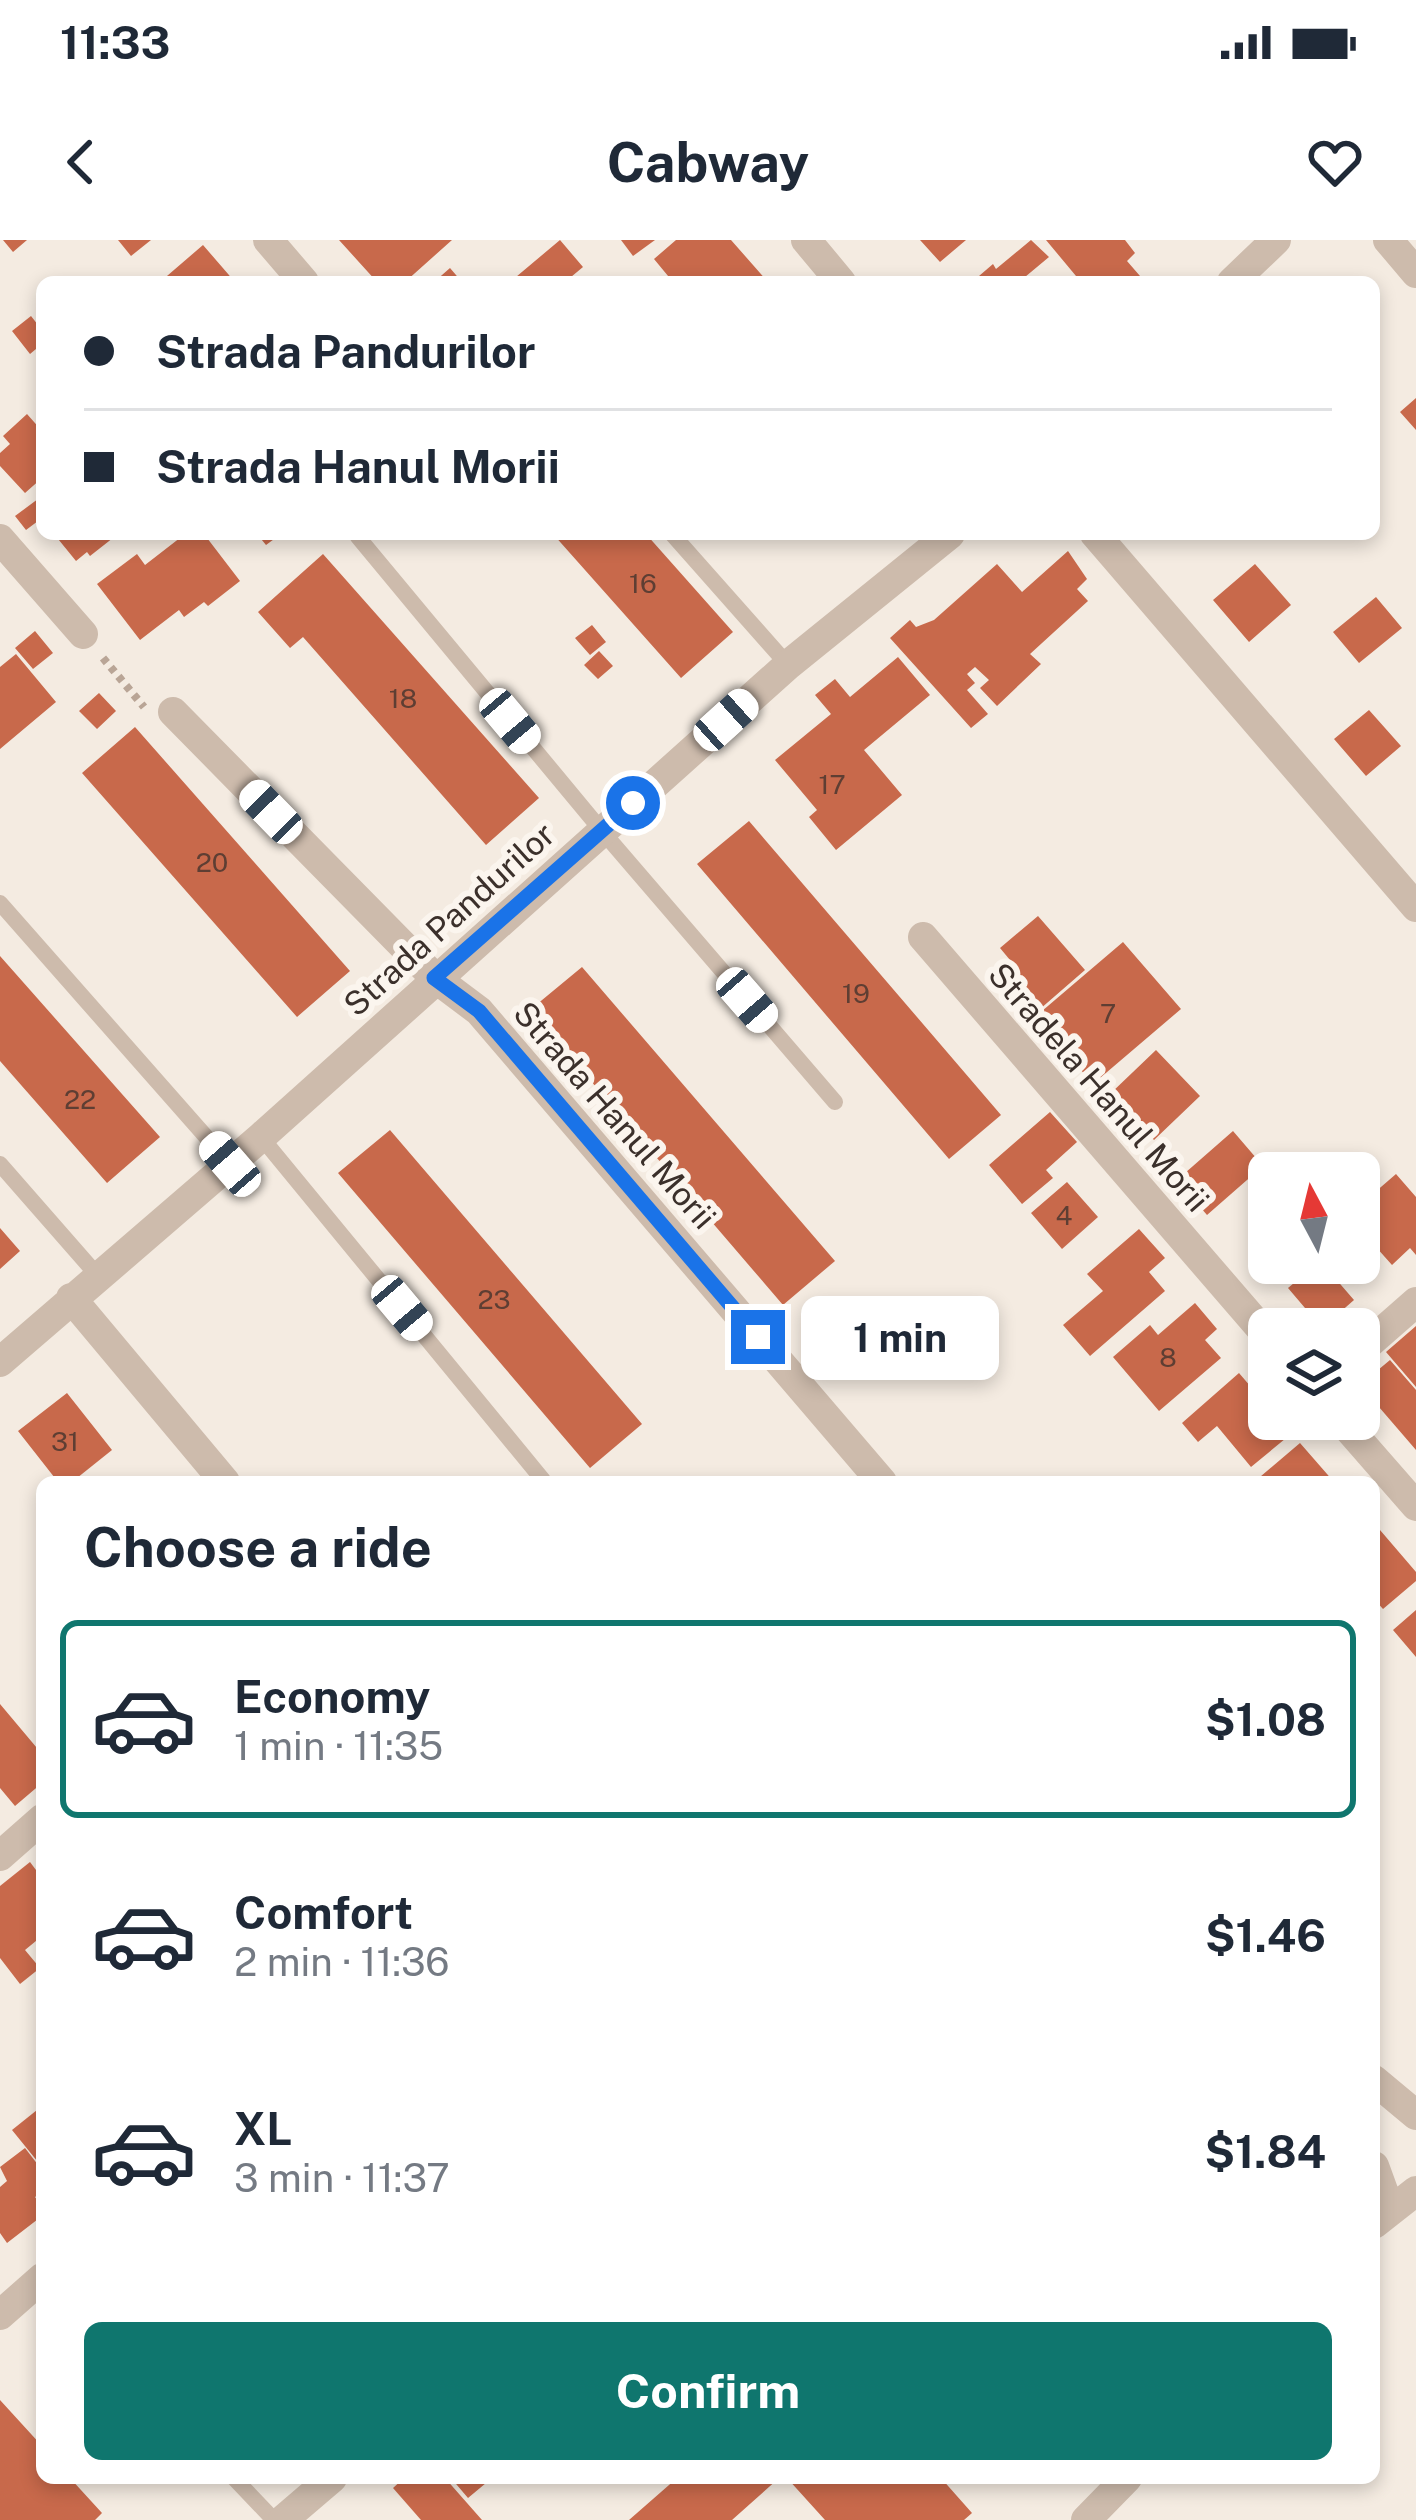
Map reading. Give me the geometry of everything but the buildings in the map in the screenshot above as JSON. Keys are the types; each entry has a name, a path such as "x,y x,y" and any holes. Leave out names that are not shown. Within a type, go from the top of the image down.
{"street":[{"path":"268,240 299,276"},
{"path":"806,240 836,276"},
{"path":"1238,276 1276,240"},
{"path":"1388,240 1416,273"},
{"path":"0,539 83,634"},
{"name":"Strada Pandurilor","path":"0,1362 261,1137 788,665 943,540"},
{"path":"1100,540 1416,907"},
{"name":"Strada Hanul Morii","path":"173,712 434,978 479,1011 877,1476"},
{"name":"Stradela Hanul Morii","path":"922,937 1248,1314"},
{"path":"71,1298 220,1476"},
{"path":"1380,1334 1416,1302"},
{"path":"1358,1440 1416,1506"},
{"path":"0,1856 36,1824"},
{"path":"1380,2085 1416,2115"},
{"path":"1382,2217 1416,2192"},
{"path":"0,2315 36,2283"},
{"path":"279,2520 324,2484"},
{"path":"1086,2520 1121,2484"}],"lane":[{"path":"360,540 835,1102"},
{"path":"677,540 788,665"},
{"path":"0,903 230,1164"},
{"path":"261,1137 540,1476"},
{"path":"0,1164 98,1276"},
{"path":"240,2484 279,2520"}],"path":[{"path":"83,634 152,717 173,712"}],"route":[{"path":"633,803 434,978 479,1011 758,1337"}]}
